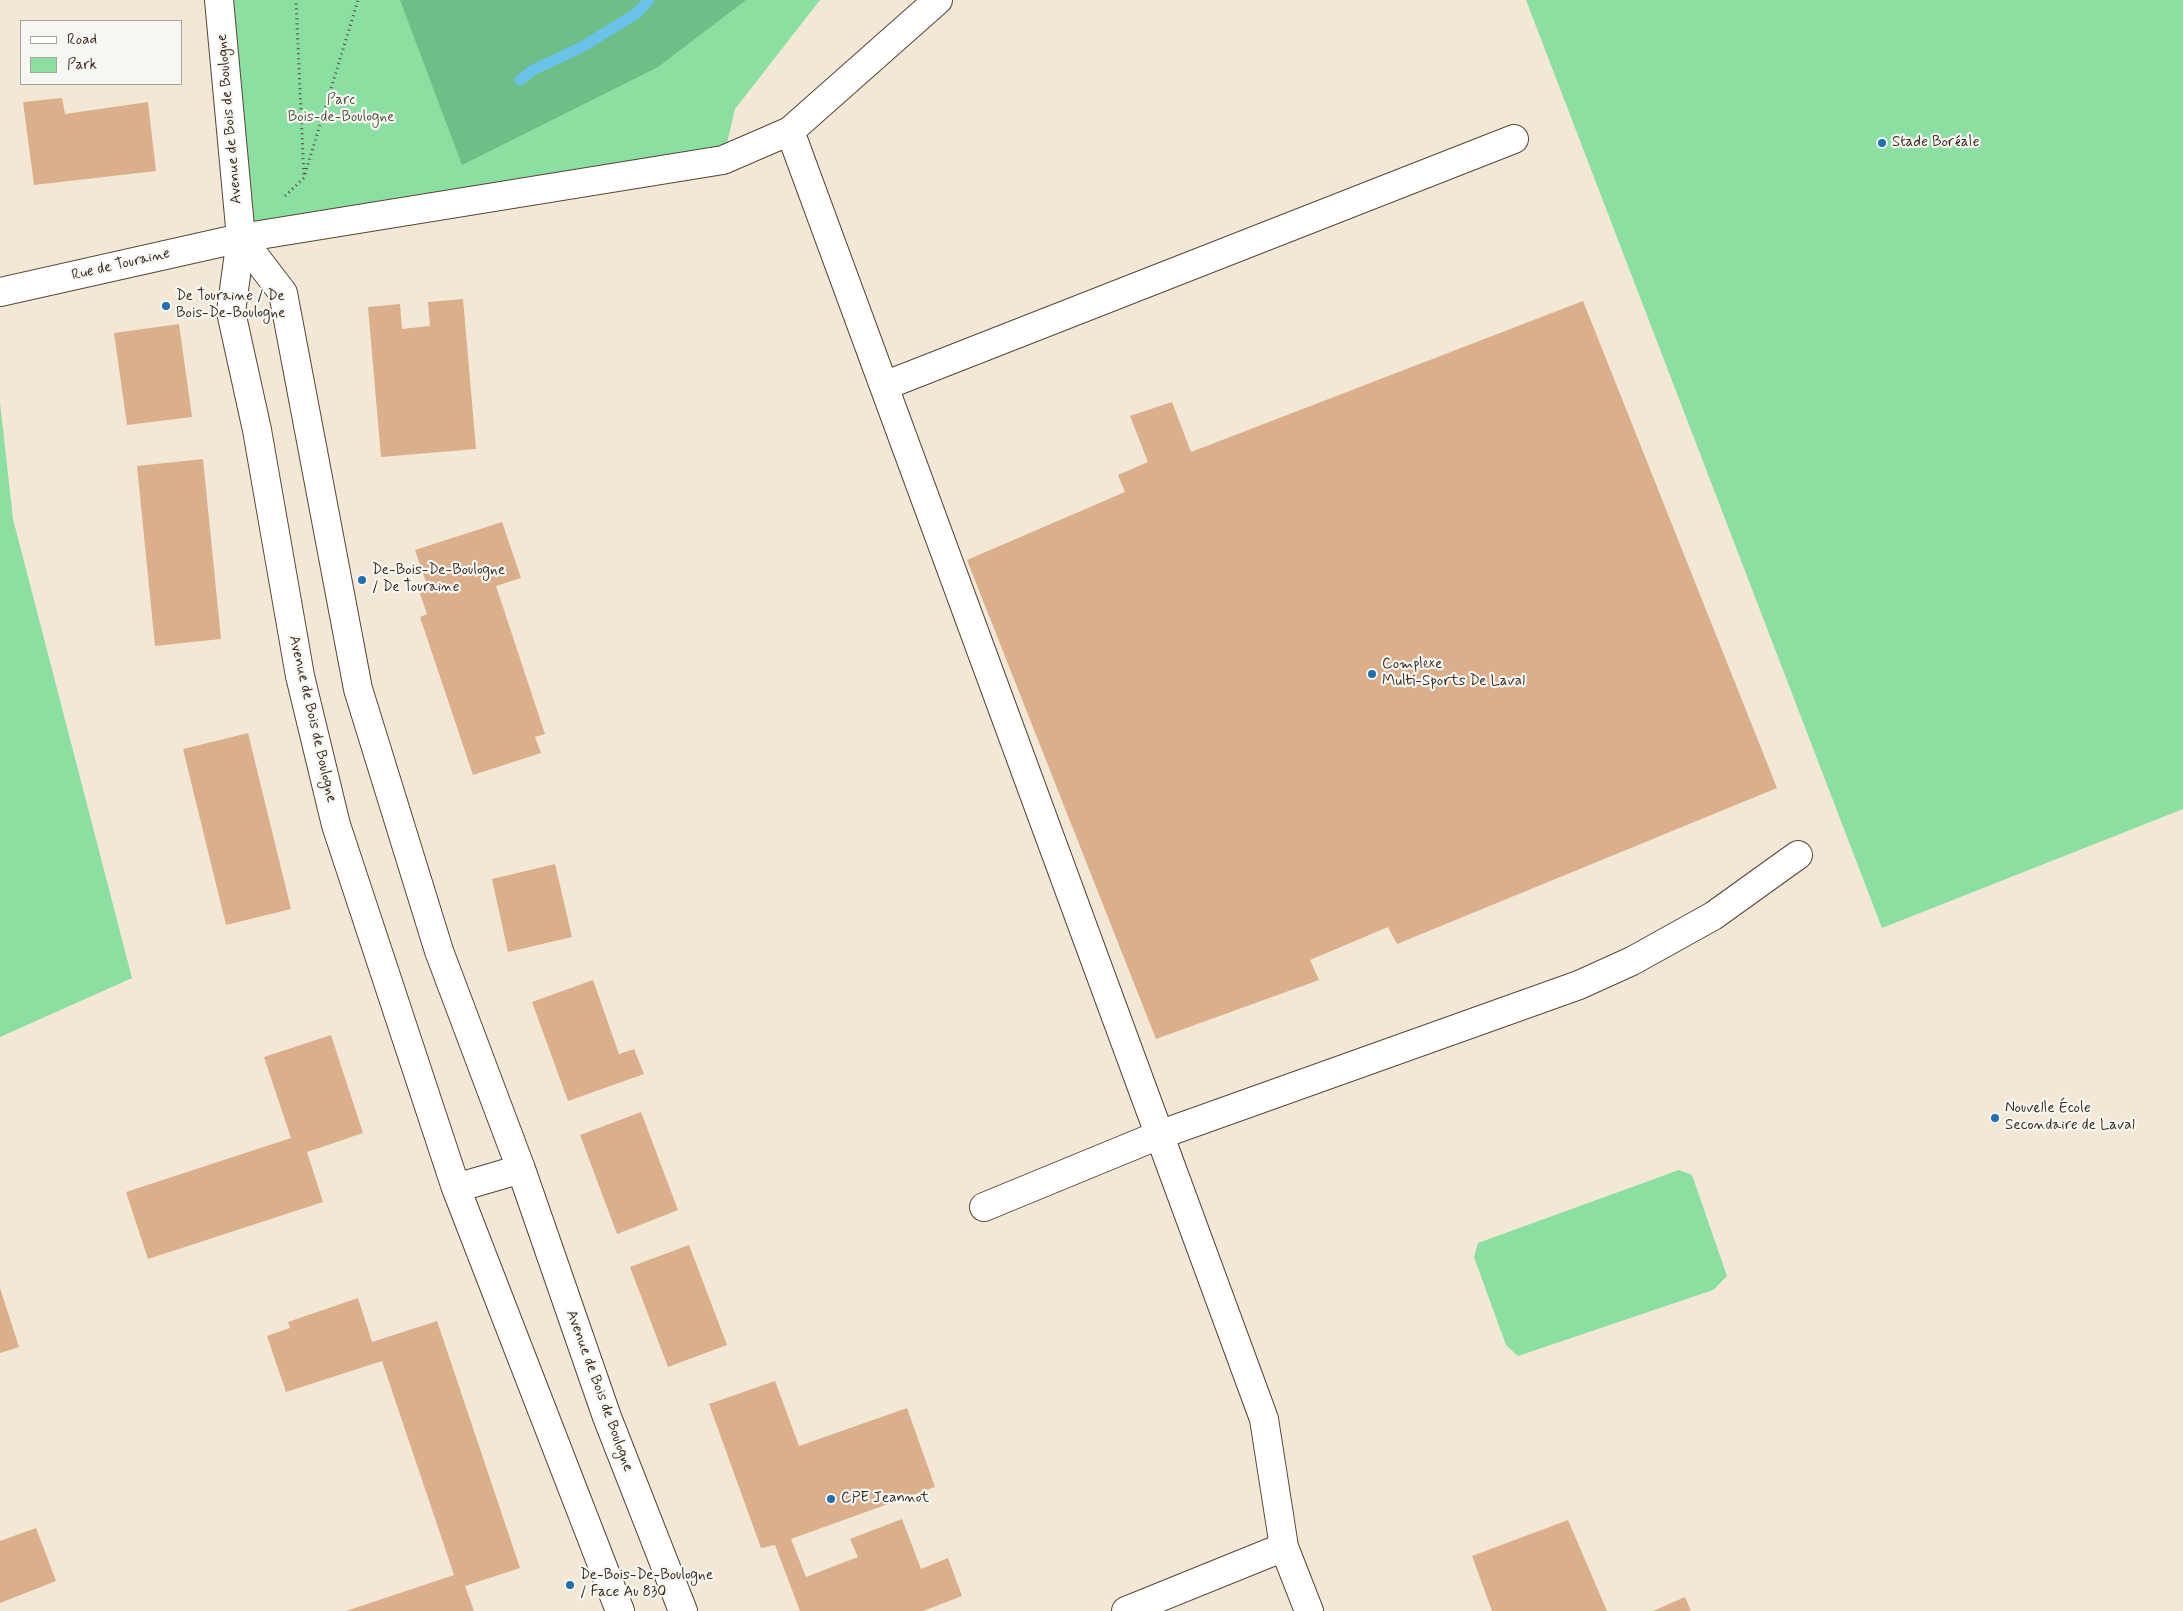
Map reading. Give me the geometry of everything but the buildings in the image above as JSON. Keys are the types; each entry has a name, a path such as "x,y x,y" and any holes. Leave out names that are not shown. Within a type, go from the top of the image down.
{"street":[{"name":"Avenue de Bois de Boulogne","path":"219,0 241,238 232,312 257,430 300,676 336,825 456,1188 620,1611"},
{"name":"Rue de Touraine","path":"0,292 241,238 722,160 790,131 938,0"},
{"path":"790,131 1264,1419 1284,1547 1309,1611"},
{"path":"884,386 1514,139"},
{"name":"Avenue de Bois de Boulogne","path":"241,238 283,293 358,689 439,951 521,1169 607,1417 683,1611"},
{"path":"984,1207 1159,1135 1579,985 1632,961 1713,916 1798,855"},
{"path":"456,1188 521,1169"},
{"path":"1126,1611 1284,1547"}],"path":[{"path":"296,0 304,178"},
{"path":"283,198 304,178 358,0"}],"green space":[{"name":"Parc Bois-de-Boulogne","path":"219,0 820,0 735,109 723,160 241,238"},
{"path":"400,0 746,0 658,67 462,165"},
{"path":"1526,0 2183,0 2183,809 1882,928"},
{"path":"0,403 13,519 132,978 0,1037"},
{"path":"1679,1170 1692,1175 1727,1276 1713,1290 1518,1356 1506,1345 1474,1257 1478,1243"}],"waterway":[{"path":"520,80 533,70 582,47 637,13 649,0"}],"place":[{"name":"Stade Boréale","path":"1882,143"},
{"name":"De Touraine / De Bois-De-Boulogne","path":"166,306"},
{"name":"De-Bois-De-Boulogne / De Touraine","path":"362,580"},
{"name":"Complexe Multi-Sports De Laval","path":"1372,674"},
{"name":"Nouvelle École Secondaire de Laval","path":"1995,1118"},
{"name":"CPE Jeannot","path":"831,1499"},
{"name":"De-Bois-De-Boulogne / Face Au 830","path":"570,1585"}]}
